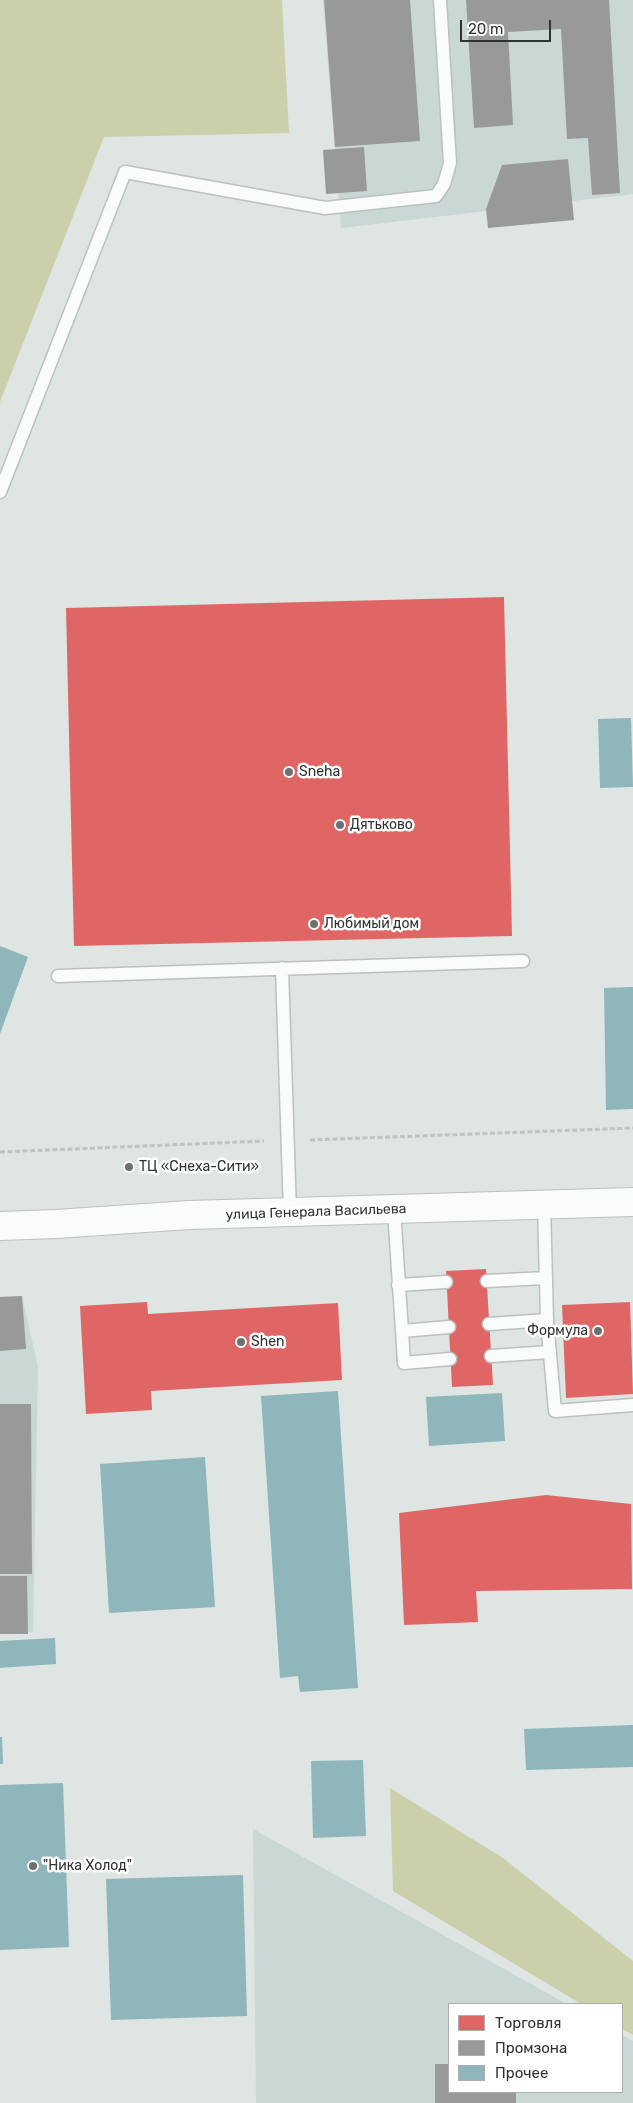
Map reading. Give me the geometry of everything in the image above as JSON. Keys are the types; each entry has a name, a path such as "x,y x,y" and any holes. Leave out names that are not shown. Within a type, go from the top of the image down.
{"main road":[{"name":"улица Генерала Васильева","path":"0,1226 189,1215 633,1202"}],"lane":[{"path":"0,492 125,172 325,208 436,196 444,184 450,163 440,0"},
{"path":"58,976 523,961"},
{"path":"282,968 290,1213"},
{"path":"544,1204 547,1320 556,1411 633,1405"},
{"path":"394,1210 404,1363 450,1359"},
{"path":"487,1281 546,1278"},
{"path":"398,1285 446,1282"},
{"path":"489,1324 547,1320"},
{"path":"402,1331 449,1327"},
{"path":"491,1356 550,1352"}],"path":[{"path":"309,1140 633,1128"},
{"path":"0,1152 264,1141"}],"shaded area":[{"path":"323,0 633,0 633,194 341,228"},
{"path":"22,1296 38,1367 33,1632 0,1632 0,1297"},
{"path":"253,1829 565,2003 448,2003 448,2093 623,2093 623,2036 633,2041 633,2103 256,2103"}],"green space":[{"path":"0,0 282,0 289,133 104,137 0,402"},
{"path":"390,1788 503,1858 633,1961 633,2035 623,2030 623,2003 579,2003 393,1891"}],"building: Торговля":[{"name":"Sneha","path":"504,597 512,936 74,946 66,608"},
{"name":"Формула","path":"486,1269 493,1385 452,1387 446,1271"},
{"path":"147,1302 148,1314 338,1303 342,1380 151,1391 152,1410 86,1414 80,1306"},
{"name":"Формула","path":"630,1302 633,1394 566,1398 562,1305"},
{"path":"546,1495 631,1504 632,1589 476,1591 478,1622 404,1625 399,1513"}],"building: Промзона":[{"path":"324,0 410,0 420,141 335,147"},
{"path":"466,0 609,0 620,193 592,195 588,138 567,139 561,29 508,32 513,125 474,128"},
{"path":"364,147 367,191 326,194 323,150"},
{"path":"568,159 574,220 488,228 486,209 502,165"},
{"path":"22,1296 26,1349 0,1351 0,1297"},
{"path":"0,1404 31,1404 32,1574 0,1574"},
{"path":"0,1576 27,1576 28,1634 0,1634"},
{"path":"435,2064 448,2064 448,2093 516,2093 516,2103 435,2103"}],"building: Прочее":[{"path":"631,718 633,787 600,788 598,719"},
{"path":"0,946 28,957 0,1034"},
{"path":"633,987 633,1109 606,1110 604,988"},
{"path":"338,1391 358,1688 300,1692 298,1676 280,1678 261,1396"},
{"path":"502,1393 505,1441 429,1446 426,1397"},
{"path":"205,1457 215,1607 109,1613 100,1464"},
{"path":"55,1638 56,1664 0,1668 0,1641"},
{"path":"633,1725 633,1767 526,1770 524,1729"},
{"path":"0,1737 2,1737 3,1764 0,1764"},
{"path":"363,1760 366,1836 313,1838 311,1761"},
{"name":"\"Ника Холод\"","path":"63,1783 69,1947 0,1950 0,1785"},
{"path":"243,1875 247,2016 111,2020 106,1879"}],"place":[{"name":"Sneha","path":"289,772"},
{"name":"Дятьково","path":"340,825"},
{"name":"Любимый дом","path":"314,924"},
{"name":"ТЦ «Снеха-Сити»","path":"129,1167"},
{"name":"Формула","path":"598,1331"},
{"name":"Shen","path":"241,1342"},
{"name":"\"Ника Холод\"","path":"33,1866"}]}
